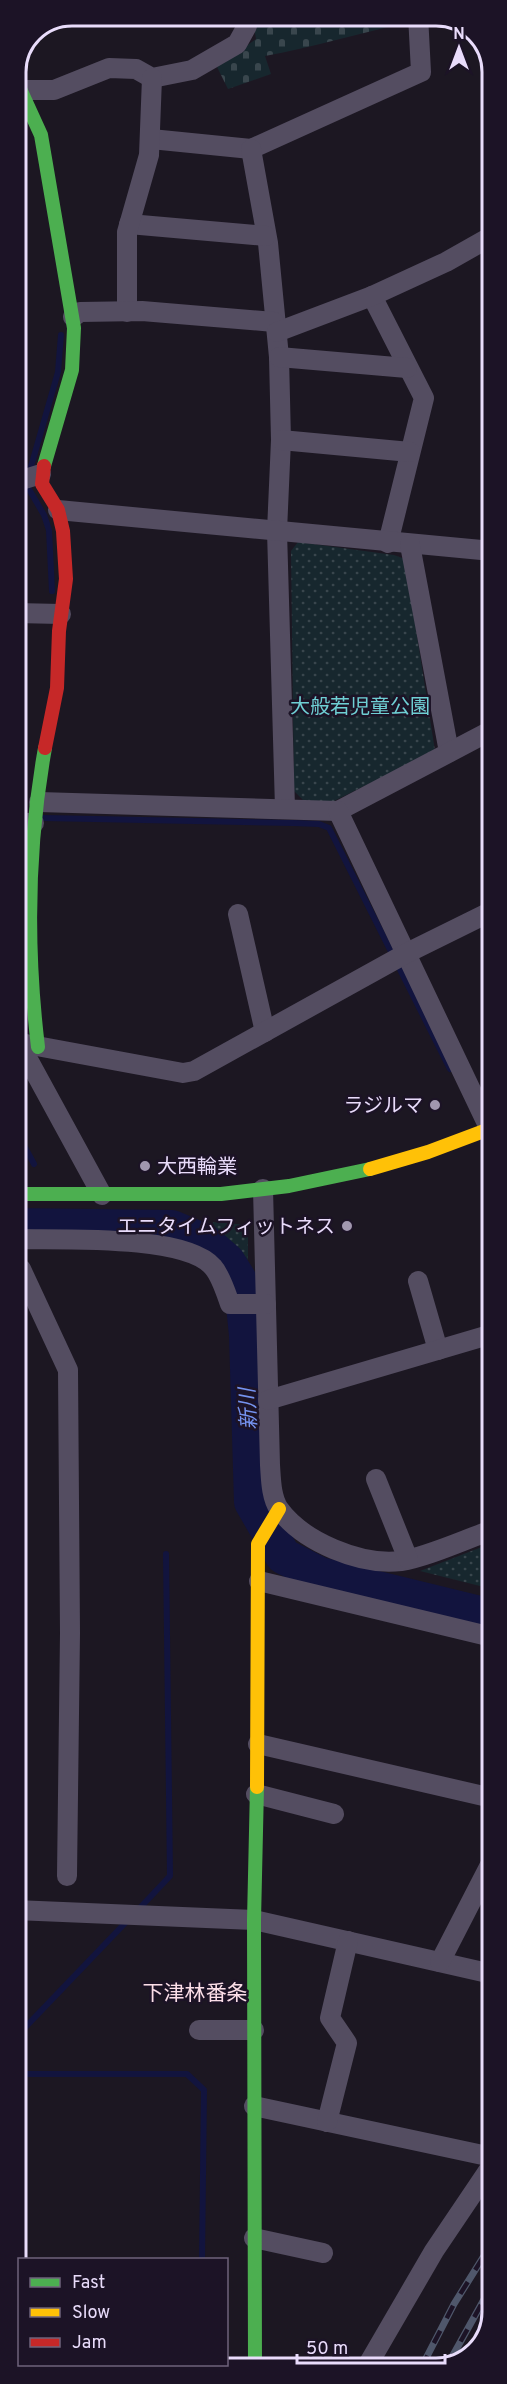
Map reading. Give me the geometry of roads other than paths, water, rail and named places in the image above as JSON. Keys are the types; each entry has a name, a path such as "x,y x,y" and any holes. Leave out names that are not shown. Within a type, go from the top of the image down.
{"street":[{"path":"26,85 54,90 109,68 136,69 152,78 192,70 225,53 244,35 247,26"},
{"path":"151,139 251,149 421,72 419,26"},
{"path":"127,312 129,224 149,155 152,78"},
{"path":"26,102 41,135 66,313 74,354 68,384 41,474 42,484 58,510 63,531 66,579 61,614 57,688 32,815 29,883 30,978 26,1022"},
{"path":"251,149 266,236 279,357 281,440 277,531 285,808"},
{"path":"129,224 266,236"},
{"path":"66,313 127,312 275,327 372,296 446,262 481,242"},
{"path":"372,296 424,398 388,543"},
{"path":"279,357 407,368"},
{"path":"281,440 410,452"},
{"path":"26,479 41,474"},
{"path":"58,510 481,550"},
{"path":"410,545 449,752"},
{"path":"26,613 61,614"},
{"path":"32,815 285,808 338,811 481,735"},
{"path":"338,811 398,958 481,1113"},
{"path":"238,914 265,1032"},
{"path":"26,1044 183,1073 194,1071 398,958 481,916"},
{"path":"26,1048 102,1195"},
{"path":"26,1194 182,1196 263,1189 316,1181 376,1167 481,1134"},
{"path":"263,1189 268,1456 273,1497 279,1509 297,1527 334,1551 382,1562 408,1559 482,1534"},
{"path":"26,1239 111,1241 156,1245 192,1252 213,1267 230,1304 266,1304"},
{"path":"26,1280 68,1370 70,1633 67,1876"},
{"path":"418,1281 438,1350"},
{"path":"268,1400 482,1337"},
{"path":"376,1479 408,1559"},
{"path":"255,2358 254,1920 258,1744 258,1544 279,1509"},
{"path":"259,1581 482,1635"},
{"path":"258,1744 482,1796"},
{"path":"256,1794 334,1814"},
{"path":"440,1962 482,1894"},
{"path":"26,1910 254,1920 482,1972"},
{"path":"327,2122 346,2043 330,2018 348,1941"},
{"path":"199,2030 254,2030"},
{"path":"254,2106 482,2155"},
{"path":"372,2358 434,2251 482,2180"},
{"path":"254,2238 323,2253"}],"waterway":[{"path":"52,591 49,530 44,515 26,484 58,372 61,335"},
{"path":"43,818 293,823 319,824 329,828 450,1069"},
{"path":"26,1149 34,1164"},
{"name":"新川","path":"26,1226 172,1228 205,1242 227,1261 242,1285 247,1335 252,1502 283,1556 320,1575 482,1614"},
{"path":"136,1912 170,1876 166,1554"},
{"path":"26,2027 129,1919"},
{"path":"26,2074 187,2074 204,2090 202,2258"}],"railway":[{"path":"426,2358 454,2304 482,2259"},
{"path":"453,2355 482,2303"}],"place":[{"name":"ラジルマ","path":"435,1105"},
{"name":"大西輪業","path":"145,1166"},
{"name":"エニタイムフィットネス","path":"347,1226"}],"district":[{"name":"下津林番条","path":"195,1993"}],"park label":[{"name":"大般若児童公園","path":"360,706"}]}
